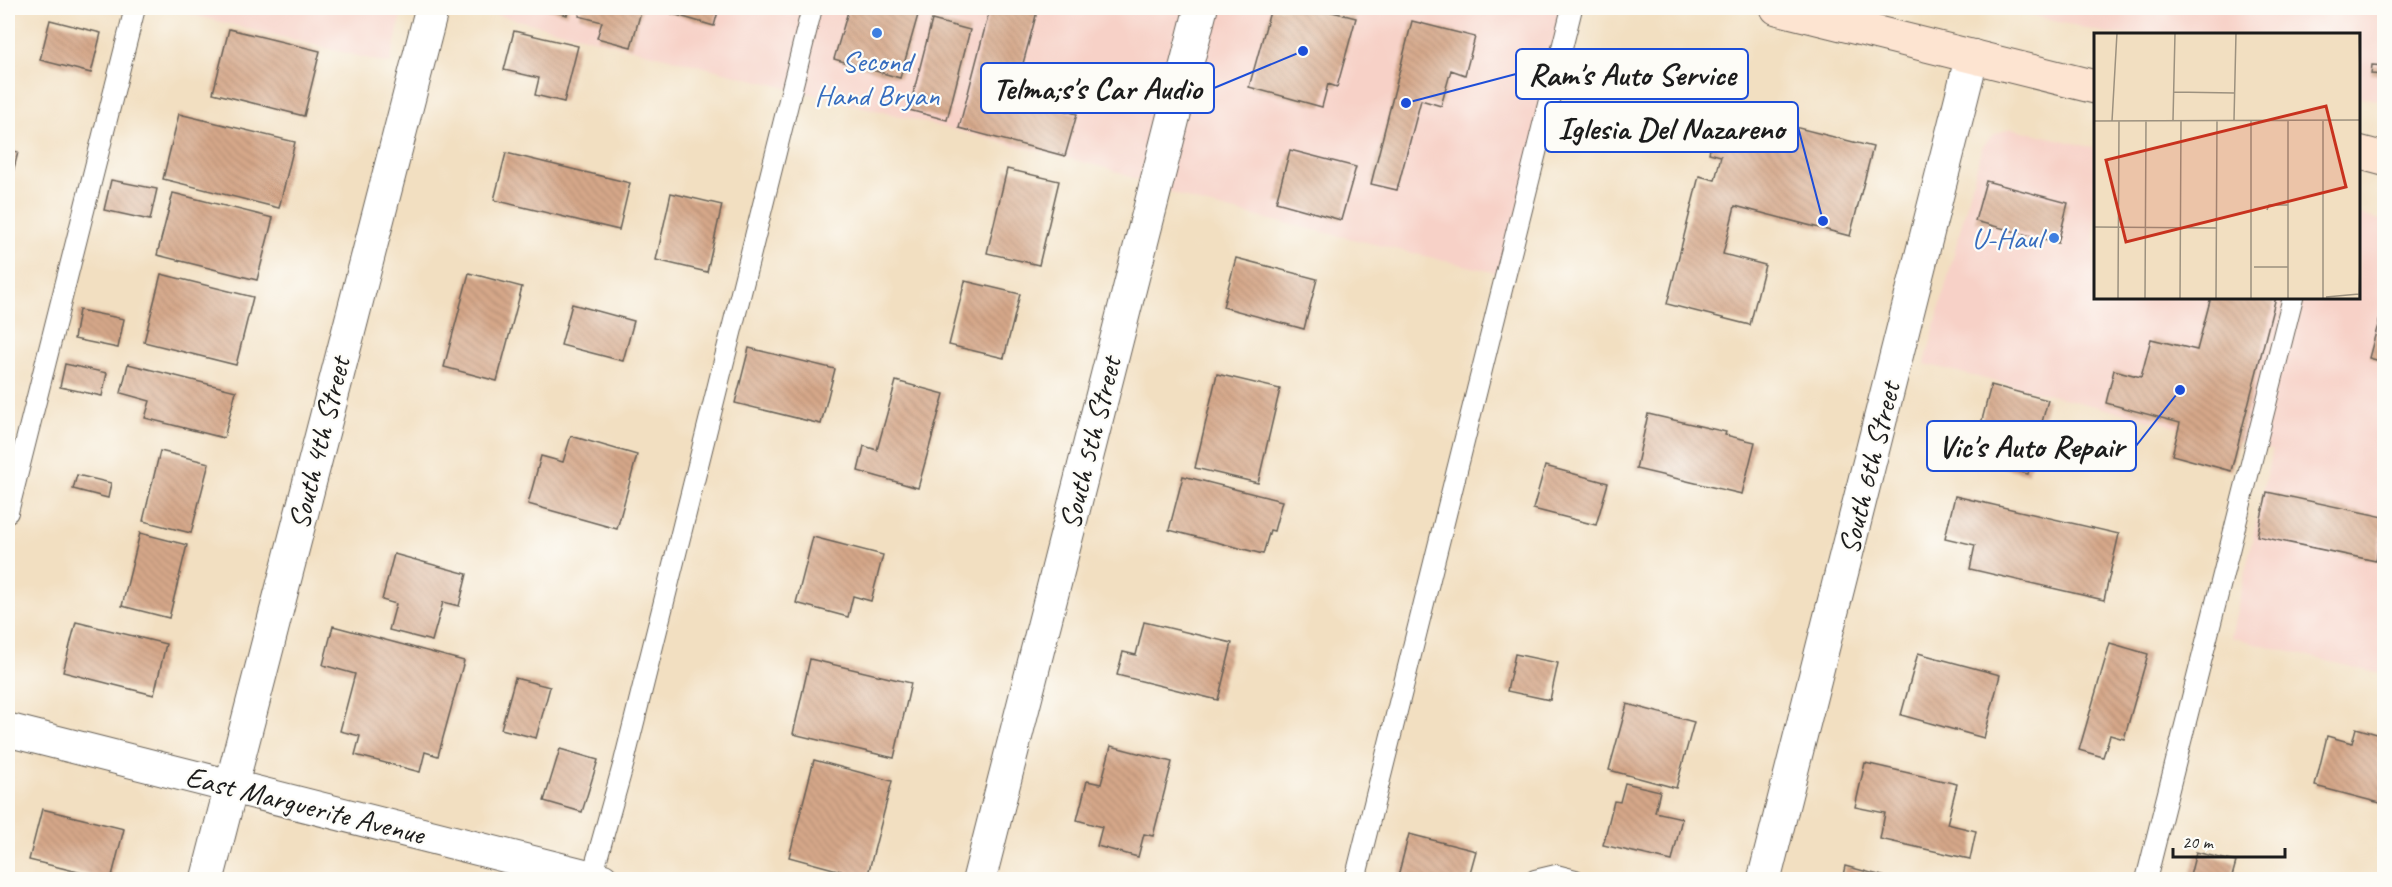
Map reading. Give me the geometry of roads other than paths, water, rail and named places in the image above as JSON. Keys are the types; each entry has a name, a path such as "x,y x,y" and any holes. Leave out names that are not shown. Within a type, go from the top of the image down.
{"main road":[{"path":"1778,8 2094,87"},
{"path":"2359,152 2385,159"}],"street":[{"name":"South 4th Street","path":"207,879 432,8"},
{"name":"South 5th Street","path":"979,879 1202,8"},
{"name":"South 6th Street","path":"1764,879 1972,56"},
{"name":"East Marguerite Avenue","path":"8,730 595,879"}],"lane":[{"path":"8,512 135,8"},
{"path":"595,879 812,8"},
{"path":"1355,879 1572,8"},
{"path":"2146,879 2293,298"},
{"path":"1535,879 1556,875 1575,879"}],"place":[{"name":"Second Hand Bryan","path":"877,33"},
{"name":"Telma;s's Car Audio","path":"1303,51"},
{"name":"Ram's Auto Service","path":"1406,103"},
{"name":"Iglesia Del Nazareno","path":"1823,221"},
{"name":"U-Haul","path":"2054,238"},
{"name":"Vic's Auto Repair","path":"2180,390"}]}
